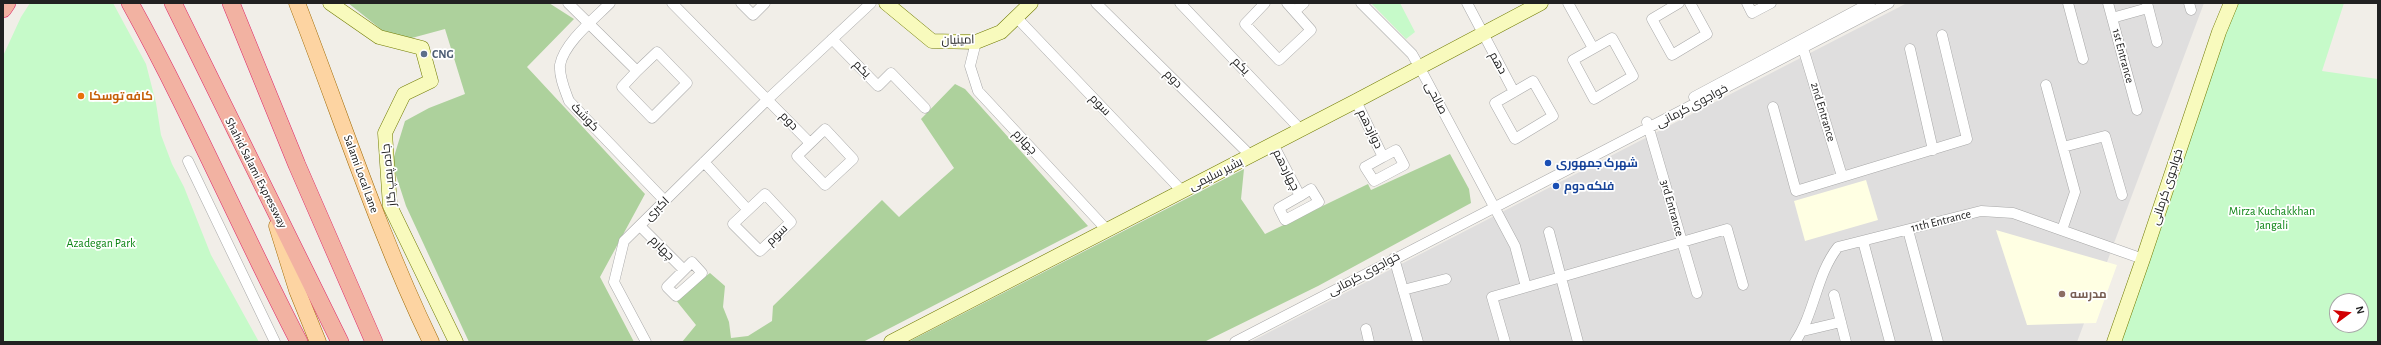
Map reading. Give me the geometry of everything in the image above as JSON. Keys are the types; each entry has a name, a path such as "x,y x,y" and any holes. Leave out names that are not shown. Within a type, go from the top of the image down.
{"highway":[{"path":"3,9 7,3"},
{"path":"130,3 167,72 249,246 298,342"},
{"name":"Shahid Salami Expressway","path":"173,3 340,342"},
{"path":"231,3 297,165 374,342"}],"main road":[{"name":"Salami Local Lane","path":"297,3 328,83 390,254 431,342"},
{"name":"جاده پمپ گاز","path":"330,3 379,37 422,48 431,81 404,94 385,133 390,206 456,342"},
{"name":"امینیان","path":"886,3 932,41 976,42 1001,32 1031,3"},
{"name":"بشیر سلیمی","path":"891,342 1356,102 1541,3"},
{"path":"2218,32 2225,3"},
{"path":"2218,32 2231,3"},
{"name":"خواجوی کرمانی","path":"2114,342 2144,259 2218,32"},
{"path":"268,196 297,290 318,342"}],"street":[{"path":"568,3 637,72"},
{"name":"کوشک","path":"610,3 566,49 560,66 563,86 569,101 665,201"},
{"path":"672,3 768,99"},
{"path":"741,3 753,16 765,3"},
{"name":"اکبری","path":"646,342 614,282 624,241 768,99 871,3"},
{"name":"دوم","path":"1096,3 1251,156"},
{"name":"یکم","path":"1180,3 1301,130"},
{"path":"1265,3 1245,24 1279,60 1311,30 1287,3"},
{"path":"1295,11 1304,3"},
{"name":"صالحی","path":"1360,3 1412,54 1515,246 1526,287"},
{"name":"دهم","path":"1467,3 1482,35 1514,92"},
{"path":"1568,3 1593,48"},
{"path":"1675,4 1652,19 1672,55 1708,34 1690,3"},
{"path":"1747,3 1752,13 1771,3"},
{"name":"خواجوی کرمانی","path":"1648,125 1870,3"},
{"name":"خواجوی کرمانی","path":"1235,342 1494,206 1524,188 1803,48 1889,3"},
{"path":"2068,3 2084,59"},
{"name":"1st Entrance","path":"2108,3 2137,110"},
{"path":"2112,18 2148,6 2157,42"},
{"name":"سوم","path":"1017,18 1182,191"},
{"path":"1773,107 1796,191 1967,139 1942,35"},
{"path":"1612,38 1633,76 1594,99 1573,60 1593,48 1612,38"},
{"name":"یکم","path":"832,40 878,86 891,73 925,108"},
{"name":"چهارم","path":"976,42 970,66 978,91 1107,230"},
{"name":"2nd Entrance","path":"1803,48 1842,176"},
{"path":"1910,49 1933,150"},
{"path":"657,52 687,83 652,118 622,87 637,72 657,52"},
{"path":"1533,81 1553,116 1515,139 1495,103 1514,92 1533,81"},
{"path":"2046,85 2075,192 2062,230"},
{"name":"دوم","path":"768,99 810,143"},
{"name":"دوازدهم","path":"1356,102 1383,157"},
{"name":"3rd Entrance","path":"1648,125 1697,293"},
{"path":"825,128 853,159 826,184 797,156 810,143 825,128"},
{"path":"2063,148 2105,136 2122,195"},
{"name":"چهاردهم","path":"1273,144 1300,196"},
{"path":"188,161 275,342"},
{"path":"704,162 748,210"},
{"name":"سوم","path":"764,194 791,222 760,251 734,224 748,210 764,194"},
{"name":"11th Entrance","path":"1795,342 1802,331 1829,259 1838,247 1981,211 2013,213 2144,259"},
{"name":"چهارم","path":"640,226 684,270"},
{"path":"1505,342 1492,297 1727,229 1743,285"},
{"path":"1908,230 1938,342"},
{"path":"1549,232 1578,342"},
{"path":"1863,241 1890,342"},
{"path":"1394,258 1418,342"},
{"path":"1403,290 1446,279"},
{"path":"1834,295 1846,342"},
{"path":"1802,331 1841,322"},
{"path":"1366,329 1369,342"}],"shaded area":[{"path":"1907,3 2204,3 2077,342 1250,342"},
{"path":"1866,180 1878,220 1805,241 1794,201"},
{"name":"مدرسه","path":"1996,230 2117,265 2096,323 2027,325"}],"green space":[{"name":"Azadegan Park","path":"30,3 113,3 146,64 156,103 161,135 172,164 184,187 211,255 259,342 3,342 3,56 21,17"},
{"path":"348,3 549,3 574,19 527,67 645,194 600,277 634,342 469,342 406,206 392,163 405,121 429,108 465,94 445,29 397,42"},
{"path":"1371,3 1400,3 1415,32 1406,39"},
{"name":"Mirza Kuchakkhan Jangali","path":"2235,3 2344,3 2322,71 2378,79 2378,342 2118,342"},
{"path":"955,84 965,89 1088,226 863,342 682,342 696,325 675,299 710,273 725,286 723,307 729,322 731,338 748,336 772,321 773,306 882,200 899,217 954,168 921,119"},
{"path":"1450,154 1469,189 1471,203 1318,286 1204,342 908,342 1244,169 1241,199 1265,234 1368,184 1371,190"}],"place":[{"name":"CNG","path":"424,54"},
{"name":"کافه توسکا","path":"81,96"},
{"name":"شهرک جمهوری","path":"1548,163"},
{"name":"فلکه دوم","path":"1556,186"},
{"name":"مدرسه","path":"2062,294"}]}
